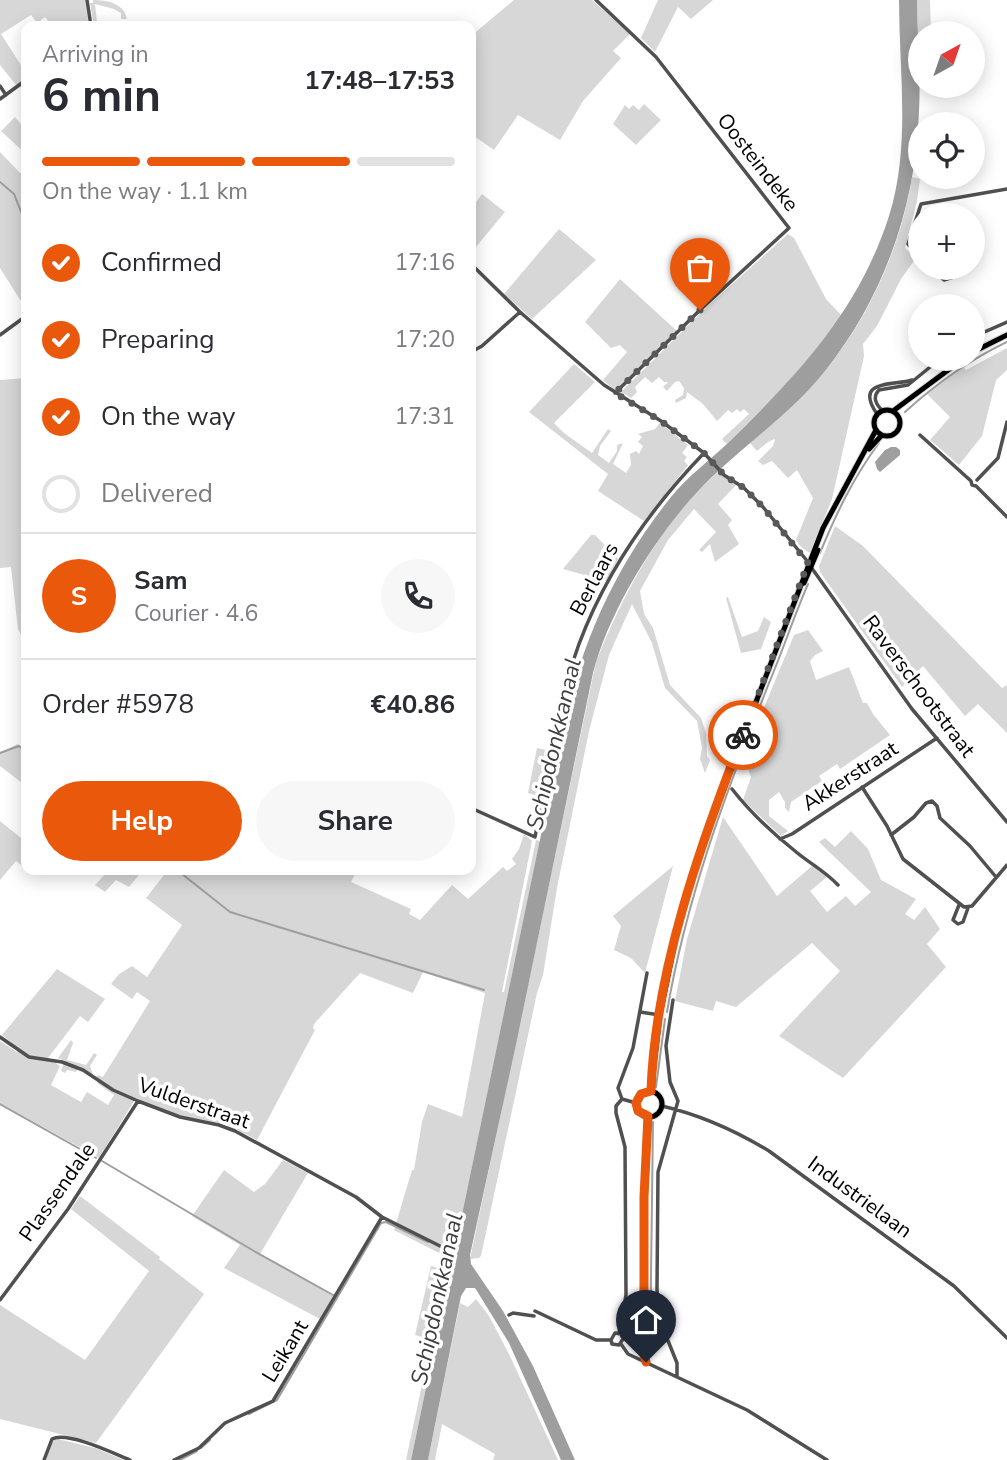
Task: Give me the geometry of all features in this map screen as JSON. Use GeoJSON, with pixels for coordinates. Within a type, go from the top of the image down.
{"type":"FeatureCollection","features":[{"type":"Feature","properties":{"kind":"main road"},"geometry":{"type":"LineString","coordinates":[[985,346],[1007,335]]}},
{"type":"Feature","properties":{"kind":"main road"},"geometry":{"type":"LineString","coordinates":[[893,411],[899,417],[900,426],[897,433],[882,435],[876,430],[874,422],[880,412],[893,411],[947,371]]}},
{"type":"Feature","properties":{"kind":"main road"},"geometry":{"type":"LineString","coordinates":[[899,417],[915,395]]}},
{"type":"Feature","properties":{"kind":"main road"},"geometry":{"type":"LineString","coordinates":[[651,1091],[660,1015],[676,937],[704,837],[827,520],[842,488],[876,430]]}},
{"type":"Feature","properties":{"kind":"main road"},"geometry":{"type":"LineString","coordinates":[[860,459],[882,435]]}},
{"type":"Feature","properties":{"kind":"main road"},"geometry":{"type":"LineString","coordinates":[[796,600],[811,563]]}},
{"type":"Feature","properties":{"kind":"main road"},"geometry":{"type":"LineString","coordinates":[[651,1091],[660,1097],[662,1106],[657,1114],[648,1116],[638,1111],[636,1103],[641,1094],[651,1091]]}},
{"type":"Feature","properties":{"kind":"main road"},"geometry":{"type":"LineString","coordinates":[[646,1362],[644,1197],[648,1116]]}},
{"type":"Feature","properties":{"kind":"street"},"geometry":{"type":"LineString","coordinates":[[87,0],[90,21]]}},
{"type":"Feature","properties":{"kind":"street","name":"Oosteindeke"},"geometry":{"type":"LineString","coordinates":[[596,0],[656,57],[789,229],[615,393]]}},
{"type":"Feature","properties":{"kind":"street"},"geometry":{"type":"LineString","coordinates":[[0,99],[21,84]]}},
{"type":"Feature","properties":{"kind":"street"},"geometry":{"type":"LineString","coordinates":[[0,86],[6,95]]}},
{"type":"Feature","properties":{"kind":"street"},"geometry":{"type":"LineString","coordinates":[[923,203],[1007,189]]}},
{"type":"Feature","properties":{"kind":"street","name":"Raverschootstraat"},"geometry":{"type":"LineString","coordinates":[[476,269],[520,312],[615,393],[661,421],[706,455],[763,507],[811,563],[904,698],[1007,822]]}},
{"type":"Feature","properties":{"kind":"street"},"geometry":{"type":"LineString","coordinates":[[476,349],[520,312]]}},
{"type":"Feature","properties":{"kind":"street"},"geometry":{"type":"LineString","coordinates":[[0,335],[21,320]]}},
{"type":"Feature","properties":{"kind":"street"},"geometry":{"type":"LineString","coordinates":[[985,332],[1007,322]]}},
{"type":"Feature","properties":{"kind":"street"},"geometry":{"type":"LineString","coordinates":[[880,412],[876,402],[877,392],[885,387],[904,386],[924,371]]}},
{"type":"Feature","properties":{"kind":"street"},"geometry":{"type":"LineString","coordinates":[[971,481],[977,480],[994,463],[1007,422]]}},
{"type":"Feature","properties":{"kind":"street"},"geometry":{"type":"LineString","coordinates":[[920,435],[1007,517]]}},
{"type":"Feature","properties":{"kind":"street"},"geometry":{"type":"LineString","coordinates":[[999,454],[1007,456]]}},
{"type":"Feature","properties":{"kind":"street","name":"Berlaars"},"geometry":{"type":"LineString","coordinates":[[476,810],[535,837],[567,684],[596,603],[636,534],[659,503],[706,455]]}},
{"type":"Feature","properties":{"kind":"street"},"geometry":{"type":"LineString","coordinates":[[976,486],[977,480]]}},
{"type":"Feature","properties":{"kind":"street","name":"Akkerstraat"},"geometry":{"type":"LineString","coordinates":[[780,839],[792,834],[936,738]]}},
{"type":"Feature","properties":{"kind":"street"},"geometry":{"type":"LineString","coordinates":[[862,788],[903,859],[964,907],[1007,864]]}},
{"type":"Feature","properties":{"kind":"street"},"geometry":{"type":"LineString","coordinates":[[732,789],[748,809],[780,839],[838,885]]}},
{"type":"Feature","properties":{"kind":"street"},"geometry":{"type":"LineString","coordinates":[[891,835],[914,817],[926,803],[932,802],[937,806],[940,818],[970,846],[996,877]]}},
{"type":"Feature","properties":{"kind":"street"},"geometry":{"type":"LineString","coordinates":[[621,1099],[618,1088],[628,1064],[647,973]]}},
{"type":"Feature","properties":{"kind":"street"},"geometry":{"type":"LineString","coordinates":[[673,1000],[666,1046],[670,1082],[678,1101],[658,1172],[657,1288],[659,1316],[677,1363],[677,1376]]}},
{"type":"Feature","properties":{"kind":"street"},"geometry":{"type":"LineString","coordinates":[[640,1012],[660,1015]]}},
{"type":"Feature","properties":{"kind":"street","name":"Vulderstraat"},"geometry":{"type":"LineString","coordinates":[[0,1037],[29,1057],[62,1062],[83,1070],[113,1090],[138,1101],[180,1117],[235,1131],[356,1197],[382,1217],[448,1250]]}},
{"type":"Feature","properties":{"kind":"street"},"geometry":{"type":"LineString","coordinates":[[621,1099],[636,1103]]}},
{"type":"Feature","properties":{"kind":"street"},"geometry":{"type":"LineString","coordinates":[[621,1099],[616,1106],[625,1147],[626,1295],[619,1333],[623,1339],[621,1344]]}},
{"type":"Feature","properties":{"kind":"street","name":"Plassendale"},"geometry":{"type":"LineString","coordinates":[[0,1300],[68,1209],[138,1101]]}},
{"type":"Feature","properties":{"kind":"street","name":"Industrielaan"},"geometry":{"type":"LineString","coordinates":[[662,1106],[721,1125],[769,1152],[954,1286],[1007,1338]]}},
{"type":"Feature","properties":{"kind":"street","name":"Leikant"},"geometry":{"type":"LineString","coordinates":[[174,1460],[199,1448],[219,1426],[275,1398],[382,1217]]}},
{"type":"Feature","properties":{"kind":"street"},"geometry":{"type":"LineString","coordinates":[[509,1315],[513,1312],[534,1314],[596,1340],[611,1340],[616,1345],[621,1344]]}},
{"type":"Feature","properties":{"kind":"street"},"geometry":{"type":"LineString","coordinates":[[611,1340],[613,1334],[619,1333]]}},
{"type":"Feature","properties":{"kind":"street"},"geometry":{"type":"LineString","coordinates":[[621,1344],[628,1354],[755,1415],[827,1460]]}},
{"type":"Feature","properties":{"kind":"street"},"geometry":{"type":"LineString","coordinates":[[44,1460],[52,1440],[58,1437],[95,1446],[130,1460]]}},
{"type":"Feature","properties":{"kind":"shaded area"},"geometry":{"type":"Polygon","coordinates":[[[0,0],[85,0],[88,21],[48,21],[45,17],[36,21],[31,15],[1,34],[21,65],[21,88],[0,65],[0,0]]]}},
{"type":"Feature","properties":{"kind":"shaded area"},"geometry":{"type":"Polygon","coordinates":[[[93,0],[119,6],[127,19],[121,19],[121,13],[114,9],[95,4],[97,21],[93,21],[90,3],[93,3],[93,0]]]}},
{"type":"Feature","properties":{"kind":"shaded area"},"geometry":{"type":"Polygon","coordinates":[[[514,0],[592,0],[630,34],[613,51],[621,58],[583,101],[560,140],[518,115],[494,150],[476,137],[476,32],[514,0]]]}},
{"type":"Feature","properties":{"kind":"shaded area"},"geometry":{"type":"Polygon","coordinates":[[[658,0],[713,0],[691,19],[678,7],[655,52],[641,38],[658,0]]]}},
{"type":"Feature","properties":{"kind":"shaded area"},"geometry":{"type":"Polygon","coordinates":[[[899,0],[917,0],[918,21],[908,21],[908,98],[919,98],[919,112],[908,112],[909,189],[893,249],[880,281],[846,342],[813,386],[713,476],[676,517],[625,594],[593,673],[470,1255],[471,1264],[503,1311],[533,1366],[575,1460],[561,1460],[509,1343],[475,1288],[466,1288],[461,1296],[428,1460],[411,1460],[564,724],[581,663],[618,576],[652,523],[678,489],[729,442],[802,365],[824,339],[861,282],[889,216],[896,190],[902,109],[899,0]]]}},
{"type":"Feature","properties":{"kind":"shaded area"},"geometry":{"type":"Polygon","coordinates":[[[917,0],[930,0],[931,21],[917,21],[917,0]]]}},
{"type":"Feature","properties":{"kind":"shaded area"},"geometry":{"type":"Polygon","coordinates":[[[644,104],[661,120],[636,145],[613,124],[625,105],[629,109],[633,105],[639,110],[644,104]]]}},
{"type":"Feature","properties":{"kind":"shaded area"},"geometry":{"type":"Polygon","coordinates":[[[15,117],[21,124],[21,149],[1,131],[15,117]]]}},
{"type":"Feature","properties":{"kind":"shaded area"},"geometry":{"type":"Polygon","coordinates":[[[0,152],[21,172],[21,301],[0,268],[0,152]]]}},
{"type":"Feature","properties":{"kind":"shaded area"},"geometry":{"type":"Polygon","coordinates":[[[910,189],[919,189],[916,203],[908,203],[908,236],[905,248],[908,251],[908,269],[877,326],[863,344],[864,356],[832,499],[810,553],[796,540],[813,498],[797,470],[788,478],[772,461],[763,465],[758,461],[773,446],[775,439],[757,451],[750,443],[816,382],[855,329],[881,280],[910,189]]]}},
{"type":"Feature","properties":{"kind":"shaded area"},"geometry":{"type":"Polygon","coordinates":[[[482,194],[505,212],[476,247],[476,202],[482,194]]]}},
{"type":"Feature","properties":{"kind":"shaded area"},"geometry":{"type":"Polygon","coordinates":[[[559,229],[596,260],[532,319],[504,294],[559,229]]]}},
{"type":"Feature","properties":{"kind":"shaded area"},"geometry":{"type":"Polygon","coordinates":[[[788,234],[794,238],[826,299],[842,316],[795,376],[727,444],[722,439],[749,414],[744,409],[740,412],[737,409],[732,413],[728,410],[717,421],[703,404],[687,392],[686,398],[676,403],[675,400],[683,395],[684,388],[679,381],[667,391],[663,387],[668,382],[659,377],[652,383],[645,377],[635,387],[637,392],[631,398],[621,392],[710,304],[788,234]]]}},
{"type":"Feature","properties":{"kind":"shaded area"},"geometry":{"type":"Polygon","coordinates":[[[620,279],[677,331],[615,390],[603,380],[627,352],[620,345],[611,348],[585,322],[620,279]]]}},
{"type":"Feature","properties":{"kind":"shaded area"},"geometry":{"type":"Polygon","coordinates":[[[1007,348],[1007,370],[996,380],[982,436],[959,465],[930,440],[950,417],[927,394],[957,371],[985,371],[985,360],[1007,348]]]}},
{"type":"Feature","properties":{"kind":"shaded area"},"geometry":{"type":"Polygon","coordinates":[[[574,364],[595,382],[554,423],[592,453],[608,429],[611,431],[600,446],[598,455],[609,463],[617,451],[617,445],[623,443],[613,464],[626,473],[631,465],[630,454],[636,451],[639,454],[643,446],[638,442],[642,437],[638,434],[655,429],[660,423],[688,445],[682,453],[687,457],[684,461],[688,465],[644,521],[598,491],[608,474],[529,412],[574,364]]]}},
{"type":"Feature","properties":{"kind":"shaded area"},"geometry":{"type":"Polygon","coordinates":[[[21,378],[21,635],[11,567],[0,568],[0,380],[21,378]]]}},
{"type":"Feature","properties":{"kind":"shaded area"},"geometry":{"type":"Polygon","coordinates":[[[891,447],[900,450],[900,455],[880,472],[875,462],[891,447]]]}},
{"type":"Feature","properties":{"kind":"shaded area"},"geometry":{"type":"Polygon","coordinates":[[[718,472],[736,485],[718,504],[732,520],[728,525],[739,544],[715,562],[710,544],[702,552],[699,550],[716,532],[694,509],[668,540],[640,591],[644,614],[653,628],[670,685],[701,718],[710,760],[705,773],[700,759],[702,748],[697,721],[665,688],[652,643],[632,604],[609,655],[589,731],[557,888],[543,975],[481,1256],[470,1259],[596,662],[619,610],[646,560],[679,513],[718,472]]]}},
{"type":"Feature","properties":{"kind":"shaded area"},"geometry":{"type":"Polygon","coordinates":[[[835,526],[863,546],[1002,688],[1007,685],[1007,733],[978,704],[965,716],[923,666],[902,687],[820,572],[819,566],[835,526]]]}},
{"type":"Feature","properties":{"kind":"shaded area"},"geometry":{"type":"Polygon","coordinates":[[[591,535],[595,535],[618,559],[606,581],[563,569],[591,535]]]}},
{"type":"Feature","properties":{"kind":"shaded area"},"geometry":{"type":"Polygon","coordinates":[[[728,597],[742,637],[758,631],[764,617],[771,622],[761,649],[741,653],[726,598],[728,597]]]}},
{"type":"Feature","properties":{"kind":"shaded area"},"geometry":{"type":"Polygon","coordinates":[[[808,630],[823,651],[810,661],[816,680],[849,667],[863,703],[867,703],[890,735],[840,769],[837,764],[819,776],[822,781],[791,802],[789,812],[779,792],[769,800],[769,816],[788,831],[781,836],[743,800],[751,777],[748,764],[756,727],[794,635],[808,630]]]}},
{"type":"Feature","properties":{"kind":"shaded area"},"geometry":{"type":"Polygon","coordinates":[[[18,744],[21,746],[21,782],[0,766],[0,752],[18,744]]]}},
{"type":"Feature","properties":{"kind":"shaded area"},"geometry":{"type":"Polygon","coordinates":[[[537,748],[550,751],[542,795],[537,796],[528,793],[537,748]]]}},
{"type":"Feature","properties":{"kind":"shaded area"},"geometry":{"type":"Polygon","coordinates":[[[723,817],[777,896],[812,866],[827,877],[810,891],[827,912],[846,896],[855,906],[871,892],[819,842],[825,838],[835,847],[851,831],[868,849],[881,880],[916,899],[905,914],[914,920],[925,907],[940,929],[927,944],[946,967],[843,1078],[779,1036],[840,971],[812,943],[736,1007],[716,1001],[713,1011],[675,1001],[687,939],[723,817]]]}},
{"type":"Feature","properties":{"kind":"shaded area"},"geometry":{"type":"Polygon","coordinates":[[[0,821],[21,838],[21,865],[16,861],[0,880],[0,821]]]}},
{"type":"Feature","properties":{"kind":"shaded area"},"geometry":{"type":"Polygon","coordinates":[[[524,834],[532,841],[502,992],[536,840],[540,841],[411,1460],[406,1460],[433,1333],[428,1332],[426,1338],[415,1335],[431,1266],[446,1270],[449,1258],[394,1230],[414,1170],[422,1122],[428,1104],[462,1117],[485,993],[423,972],[413,993],[360,973],[314,1024],[315,1030],[257,1140],[226,1124],[181,1116],[136,1098],[99,1158],[0,1103],[0,1041],[17,1052],[19,1049],[2,1035],[57,969],[105,999],[88,1022],[80,1016],[48,1058],[60,1066],[51,1085],[81,1102],[87,1092],[108,1105],[114,1095],[97,1083],[99,1080],[96,1077],[103,1077],[150,1001],[137,992],[132,999],[111,984],[119,974],[132,966],[147,977],[182,925],[146,898],[164,875],[354,875],[351,882],[411,909],[409,914],[420,920],[452,885],[468,899],[503,867],[507,871],[516,864],[512,859],[524,834]]]}},
{"type":"Feature","properties":{"kind":"shaded area"},"geometry":{"type":"Polygon","coordinates":[[[673,866],[645,973],[631,958],[614,950],[621,926],[613,916],[673,866]]]}},
{"type":"Feature","properties":{"kind":"shaded area"},"geometry":{"type":"Polygon","coordinates":[[[104,875],[139,875],[129,887],[116,880],[105,892],[95,885],[104,875]]]}},
{"type":"Feature","properties":{"kind":"shaded area"},"geometry":{"type":"Polygon","coordinates":[[[71,1040],[73,1043],[67,1060],[86,1065],[94,1053],[97,1055],[90,1066],[93,1075],[79,1066],[76,1072],[61,1071],[65,1061],[58,1058],[71,1040]]]}},
{"type":"Feature","properties":{"kind":"shaded area"},"geometry":{"type":"Polygon","coordinates":[[[283,1160],[308,1173],[260,1254],[333,1296],[320,1319],[224,1268],[240,1245],[192,1216],[224,1170],[254,1192],[265,1184],[283,1160]]]}},
{"type":"Feature","properties":{"kind":"shaded area"},"geometry":{"type":"Polygon","coordinates":[[[80,1196],[204,1294],[96,1443],[0,1419],[0,1305],[85,1360],[149,1271],[71,1209],[80,1196]]]}},
{"type":"Feature","properties":{"kind":"shaded area"},"geometry":{"type":"Polygon","coordinates":[[[476,1299],[489,1316],[510,1356],[558,1460],[493,1460],[495,1454],[442,1424],[435,1460],[428,1460],[460,1303],[468,1307],[476,1299]]]}},
{"type":"Feature","properties":{"kind":"shaded area"},"geometry":{"type":"Polygon","coordinates":[[[58,1439],[95,1448],[124,1460],[46,1460],[52,1441],[58,1439]]]}},
{"type":"Feature","properties":{"kind":"waterway"},"geometry":{"type":"LineString","coordinates":[[0,182],[14,194],[21,212]]}},
{"type":"Feature","properties":{"kind":"waterway"},"geometry":{"type":"LineString","coordinates":[[905,412],[953,373],[1007,342]]}},
{"type":"Feature","properties":{"kind":"waterway"},"geometry":{"type":"LineString","coordinates":[[820,553],[846,496],[879,443]]}},
{"type":"Feature","properties":{"kind":"waterway"},"geometry":{"type":"LineString","coordinates":[[667,1012],[685,928],[709,845],[808,584]]}},
{"type":"Feature","properties":{"kind":"waterway"},"geometry":{"type":"LineString","coordinates":[[0,753],[19,746],[21,748]]}},
{"type":"Feature","properties":{"kind":"waterway"},"geometry":{"type":"LineString","coordinates":[[183,875],[230,912],[484,990]]}},
{"type":"Feature","properties":{"kind":"waterway"},"geometry":{"type":"LineString","coordinates":[[656,1087],[665,1019]]}},
{"type":"Feature","properties":{"kind":"waterway"},"geometry":{"type":"LineString","coordinates":[[0,1104],[96,1158]]}},
{"type":"Feature","properties":{"kind":"waterway"},"geometry":{"type":"LineString","coordinates":[[650,1352],[653,1122]]}},
{"type":"Feature","properties":{"kind":"waterway"},"geometry":{"type":"LineString","coordinates":[[102,1161],[333,1295]]}},
{"type":"Feature","properties":{"kind":"waterway","name":"Schipdonkkanaal"},"geometry":{"type":"LineString","coordinates":[[249,1414],[277,1400],[381,1223],[386,1222],[428,1242]]}},
{"type":"Feature","properties":{"kind":"waterway"},"geometry":{"type":"LineString","coordinates":[[201,1448],[210,1440]]}},
{"type":"Feature","properties":{"kind":"waterway"},"geometry":{"type":"LineString","coordinates":[[180,1460],[197,1451]]}},
{"type":"Feature","properties":{"kind":"way so far"},"geometry":{"type":"LineString","coordinates":[[700,310],[615,393],[661,421],[704,453],[724,475],[744,488],[763,507],[808,563],[743,735]]}},
{"type":"Feature","properties":{"kind":"route"},"geometry":{"type":"LineString","coordinates":[[646,1362],[644,1197],[648,1116],[638,1111],[636,1103],[641,1094],[651,1091],[660,1015],[676,937],[704,837],[743,735]]}}]}
